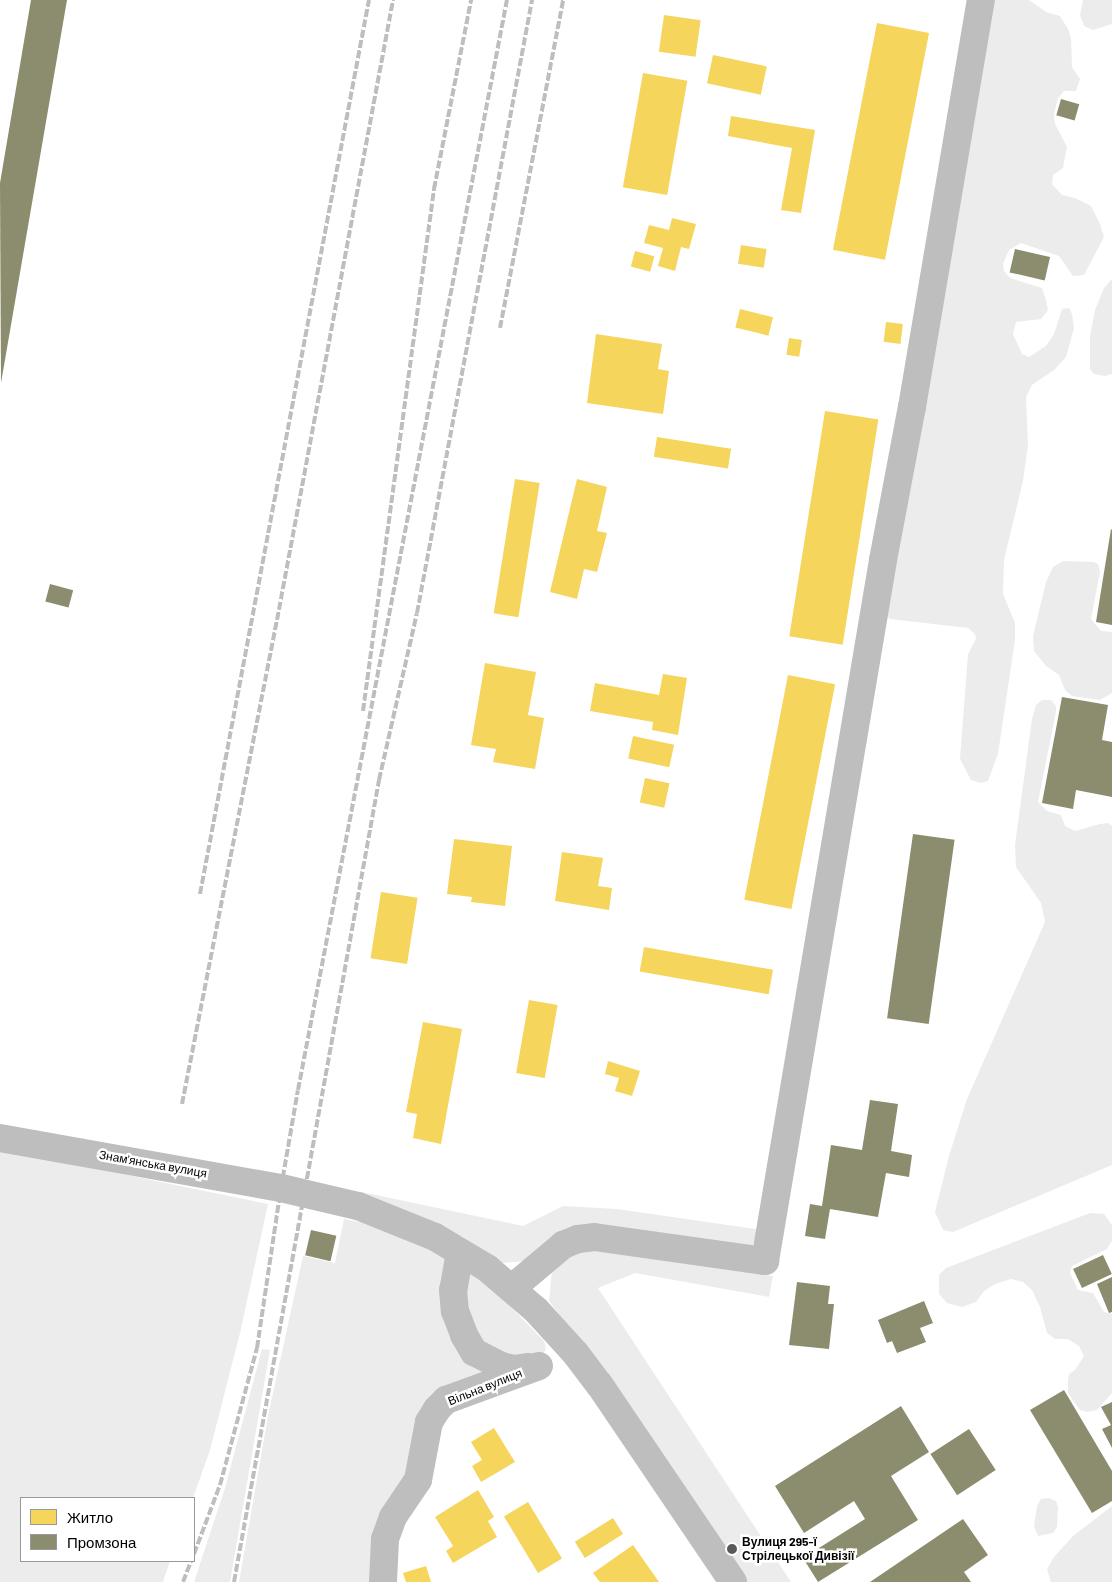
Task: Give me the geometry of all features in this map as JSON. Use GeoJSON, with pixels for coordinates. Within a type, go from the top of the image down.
{"type":"FeatureCollection","features":[{"type":"Feature","properties":{"kind":"street"},"geometry":{"type":"LineString","coordinates":[[512,1288],[563,1245],[578,1239],[594,1237],[765,1261],[875,607],[916,387],[981,0]]}},
{"type":"Feature","properties":{"kind":"street","name":"Знам'янська вулиця"},"geometry":{"type":"LineString","coordinates":[[0,1138],[306,1194],[358,1206],[397,1220],[487,1268],[512,1288],[576,1354],[599,1384],[733,1582]]}},
{"type":"Feature","properties":{"kind":"street","name":"Вільна вулиця"},"geometry":{"type":"LineString","coordinates":[[460,1252],[454,1290],[455,1311],[464,1334],[474,1352],[501,1366],[514,1369],[539,1366]]}},
{"type":"Feature","properties":{"kind":"street","name":"Вільна вулиця"},"geometry":{"type":"LineString","coordinates":[[383,1582],[385,1540],[393,1517],[418,1480],[430,1422],[437,1410],[446,1400],[576,1354]]}},
{"type":"Feature","properties":{"kind":"shaded area"},"geometry":{"type":"Polygon","coordinates":[[[971,0],[1029,0],[1046,12],[1060,16],[1068,29],[1071,38],[1072,67],[1080,79],[1076,91],[1064,91],[1058,98],[1054,114],[1055,124],[1067,147],[1063,168],[1053,175],[1052,184],[1062,195],[1075,198],[1091,206],[1104,237],[1084,275],[1073,276],[1059,256],[1021,243],[1009,250],[1003,264],[1004,271],[1010,278],[1042,288],[1046,300],[1048,310],[1041,319],[1016,322],[1013,334],[1022,354],[1029,357],[1046,346],[1054,334],[1062,309],[1069,308],[1074,328],[1066,357],[1054,370],[1032,385],[1026,397],[1028,445],[1023,481],[1004,560],[1003,594],[1015,623],[1015,640],[998,754],[988,781],[981,783],[971,780],[960,759],[968,654],[976,639],[975,634],[968,628],[890,619],[883,611],[971,0]]]}},
{"type":"Feature","properties":{"kind":"shaded area"},"geometry":{"type":"Polygon","coordinates":[[[1083,0],[1112,0],[1112,24],[1093,30],[1084,26],[1080,15],[1083,0]]]}},
{"type":"Feature","properties":{"kind":"shaded area"},"geometry":{"type":"Polygon","coordinates":[[[1112,279],[1112,374],[1105,376],[1094,374],[1090,369],[1090,336],[1095,310],[1104,288],[1112,279]]]}},
{"type":"Feature","properties":{"kind":"shaded area"},"geometry":{"type":"Polygon","coordinates":[[[1063,561],[1094,562],[1098,564],[1100,572],[1091,619],[1101,631],[1112,632],[1112,693],[1100,700],[1072,696],[1065,690],[1059,675],[1046,666],[1034,651],[1033,636],[1046,582],[1053,567],[1063,561]]]}},
{"type":"Feature","properties":{"kind":"shaded area"},"geometry":{"type":"Polygon","coordinates":[[[1042,700],[1051,700],[1056,706],[1056,712],[1038,802],[1047,811],[1061,815],[1065,826],[1075,831],[1100,824],[1108,823],[1112,826],[1112,1165],[953,1232],[943,1230],[935,1212],[949,1156],[967,1099],[1045,922],[1041,903],[1016,867],[1015,845],[1032,719],[1036,705],[1042,700]]]}},
{"type":"Feature","properties":{"kind":"shaded area"},"geometry":{"type":"Polygon","coordinates":[[[0,1149],[268,1204],[240,1333],[210,1450],[193,1497],[20,1497],[20,1562],[170,1562],[163,1582],[0,1582],[0,1149]]]}},
{"type":"Feature","properties":{"kind":"shaded area"},"geometry":{"type":"Polygon","coordinates":[[[319,1183],[523,1226],[563,1206],[617,1209],[762,1230],[757,1241],[751,1246],[595,1230],[526,1261],[501,1263],[465,1238],[366,1197],[319,1183]]]}},
{"type":"Feature","properties":{"kind":"shaded area"},"geometry":{"type":"Polygon","coordinates":[[[1090,1213],[1104,1214],[1112,1225],[1112,1241],[1107,1249],[1072,1266],[1070,1273],[1078,1290],[1093,1293],[1104,1312],[1112,1314],[1112,1393],[1097,1410],[1087,1412],[1080,1410],[1068,1393],[1069,1374],[1075,1370],[1084,1356],[1079,1346],[1068,1339],[1055,1339],[1047,1333],[1040,1307],[1032,1290],[1023,1282],[1011,1279],[995,1284],[984,1291],[976,1302],[962,1307],[947,1303],[939,1294],[939,1275],[946,1268],[1090,1213]]]}},
{"type":"Feature","properties":{"kind":"shaded area"},"geometry":{"type":"Polygon","coordinates":[[[344,1219],[360,1222],[429,1248],[479,1279],[507,1303],[544,1341],[546,1348],[543,1355],[441,1395],[378,1582],[239,1582],[268,1416],[303,1256],[335,1263],[344,1219]]]}},
{"type":"Feature","properties":{"kind":"shaded area"},"geometry":{"type":"Polygon","coordinates":[[[592,1248],[773,1276],[769,1297],[635,1273],[598,1288],[791,1582],[745,1582],[607,1379],[549,1301],[552,1269],[565,1256],[592,1248]]]}},
{"type":"Feature","properties":{"kind":"shaded area"},"geometry":{"type":"Polygon","coordinates":[[[262,1349],[270,1350],[230,1582],[194,1582],[225,1488],[262,1349]]]}},
{"type":"Feature","properties":{"kind":"shaded area"},"geometry":{"type":"Polygon","coordinates":[[[1049,1498],[1056,1501],[1058,1507],[1057,1527],[1053,1533],[1038,1536],[1034,1526],[1037,1506],[1041,1499],[1049,1498]]]}},
{"type":"Feature","properties":{"kind":"shaded area"},"geometry":{"type":"Polygon","coordinates":[[[1112,1506],[1112,1582],[1051,1582],[1047,1569],[1054,1557],[1073,1536],[1112,1506]]]}},
{"type":"Feature","properties":{"kind":"building: Житло"},"geometry":{"type":"Polygon","coordinates":[[[664,15],[701,20],[695,57],[659,52],[664,15]]]}},
{"type":"Feature","properties":{"kind":"building: Житло"},"geometry":{"type":"Polygon","coordinates":[[[877,23],[929,33],[885,260],[833,250],[877,23]]]}},
{"type":"Feature","properties":{"kind":"building: Житло"},"geometry":{"type":"Polygon","coordinates":[[[713,55],[767,66],[761,95],[707,83],[713,55]]]}},
{"type":"Feature","properties":{"kind":"building: Житло"},"geometry":{"type":"Polygon","coordinates":[[[643,73],[687,81],[667,195],[623,187],[643,73]]]}},
{"type":"Feature","properties":{"kind":"building: Житло"},"geometry":{"type":"Polygon","coordinates":[[[731,116],[815,130],[801,213],[781,210],[792,148],[728,136],[731,116]]]}},
{"type":"Feature","properties":{"kind":"building: Житло"},"geometry":{"type":"Polygon","coordinates":[[[672,218],[696,224],[689,249],[681,247],[675,271],[658,266],[663,248],[644,243],[649,225],[669,230],[672,218]]]}},
{"type":"Feature","properties":{"kind":"building: Житло"},"geometry":{"type":"Polygon","coordinates":[[[741,245],[767,249],[764,268],[738,264],[741,245]]]}},
{"type":"Feature","properties":{"kind":"building: Житло"},"geometry":{"type":"Polygon","coordinates":[[[635,251],[654,256],[650,272],[631,266],[635,251]]]}},
{"type":"Feature","properties":{"kind":"building: Житло"},"geometry":{"type":"Polygon","coordinates":[[[740,309],[773,317],[768,336],[735,327],[740,309]]]}},
{"type":"Feature","properties":{"kind":"building: Житло"},"geometry":{"type":"Polygon","coordinates":[[[886,322],[903,324],[900,344],[884,342],[886,322]]]}},
{"type":"Feature","properties":{"kind":"building: Житло"},"geometry":{"type":"Polygon","coordinates":[[[596,334],[662,344],[658,369],[669,371],[663,414],[587,403],[596,334]]]}},
{"type":"Feature","properties":{"kind":"building: Житло"},"geometry":{"type":"Polygon","coordinates":[[[789,338],[802,340],[799,357],[786,355],[789,338]]]}},
{"type":"Feature","properties":{"kind":"building: Житло"},"geometry":{"type":"Polygon","coordinates":[[[825,411],[878,419],[843,645],[789,636],[825,411]]]}},
{"type":"Feature","properties":{"kind":"building: Житло"},"geometry":{"type":"Polygon","coordinates":[[[657,437],[731,449],[728,468],[654,457],[657,437]]]}},
{"type":"Feature","properties":{"kind":"building: Житло"},"geometry":{"type":"Polygon","coordinates":[[[515,479],[540,483],[518,617],[494,613],[515,479]]]}},
{"type":"Feature","properties":{"kind":"building: Житло"},"geometry":{"type":"Polygon","coordinates":[[[577,479],[607,487],[597,531],[607,533],[597,572],[584,569],[577,599],[550,592],[577,479]]]}},
{"type":"Feature","properties":{"kind":"building: Житло"},"geometry":{"type":"Polygon","coordinates":[[[485,663],[536,672],[528,715],[544,718],[535,769],[493,762],[496,749],[471,745],[485,663]]]}},
{"type":"Feature","properties":{"kind":"building: Житло"},"geometry":{"type":"Polygon","coordinates":[[[663,674],[687,678],[678,735],[652,730],[653,722],[590,711],[595,683],[659,695],[663,674]]]}},
{"type":"Feature","properties":{"kind":"building: Житло"},"geometry":{"type":"Polygon","coordinates":[[[788,675],[835,684],[791,909],[744,900],[788,675]]]}},
{"type":"Feature","properties":{"kind":"building: Житло"},"geometry":{"type":"Polygon","coordinates":[[[633,736],[674,745],[669,767],[628,758],[633,736]]]}},
{"type":"Feature","properties":{"kind":"building: Житло"},"geometry":{"type":"Polygon","coordinates":[[[645,778],[669,783],[664,808],[640,802],[645,778]]]}},
{"type":"Feature","properties":{"kind":"building: Житло"},"geometry":{"type":"Polygon","coordinates":[[[454,839],[512,846],[505,906],[471,902],[472,897],[447,894],[454,839]]]}},
{"type":"Feature","properties":{"kind":"building: Житло"},"geometry":{"type":"Polygon","coordinates":[[[562,852],[603,858],[598,886],[612,888],[609,910],[555,901],[562,852]]]}},
{"type":"Feature","properties":{"kind":"building: Житло"},"geometry":{"type":"Polygon","coordinates":[[[381,892],[418,898],[407,964],[371,958],[381,892]]]}},
{"type":"Feature","properties":{"kind":"building: Житло"},"geometry":{"type":"Polygon","coordinates":[[[644,947],[773,970],[769,994],[640,972],[644,947]]]}},
{"type":"Feature","properties":{"kind":"building: Житло"},"geometry":{"type":"Polygon","coordinates":[[[529,1000],[558,1005],[545,1078],[516,1073],[529,1000]]]}},
{"type":"Feature","properties":{"kind":"building: Житло"},"geometry":{"type":"Polygon","coordinates":[[[423,1022],[462,1029],[441,1144],[413,1138],[417,1114],[406,1112],[423,1022]]]}},
{"type":"Feature","properties":{"kind":"building: Житло"},"geometry":{"type":"Polygon","coordinates":[[[608,1061],[640,1071],[632,1096],[615,1091],[619,1078],[605,1074],[608,1061]]]}},
{"type":"Feature","properties":{"kind":"building: Житло"},"geometry":{"type":"Polygon","coordinates":[[[494,1428],[515,1462],[481,1482],[472,1466],[482,1460],[471,1442],[494,1428]]]}},
{"type":"Feature","properties":{"kind":"building: Житло"},"geometry":{"type":"Polygon","coordinates":[[[478,1490],[494,1517],[488,1521],[497,1537],[453,1563],[446,1551],[453,1546],[435,1517],[478,1490]]]}},
{"type":"Feature","properties":{"kind":"building: Житло"},"geometry":{"type":"Polygon","coordinates":[[[528,1502],[562,1559],[538,1573],[504,1516],[528,1502]]]}},
{"type":"Feature","properties":{"kind":"building: Житло"},"geometry":{"type":"Polygon","coordinates":[[[613,1518],[623,1534],[585,1558],[575,1542],[613,1518]]]}},
{"type":"Feature","properties":{"kind":"building: Житло"},"geometry":{"type":"Polygon","coordinates":[[[633,1545],[659,1582],[600,1582],[593,1573],[633,1545]]]}},
{"type":"Feature","properties":{"kind":"building: Житло"},"geometry":{"type":"Polygon","coordinates":[[[426,1566],[431,1582],[406,1582],[403,1573],[426,1566]]]}},
{"type":"Feature","properties":{"kind":"building: Промзона"},"geometry":{"type":"Polygon","coordinates":[[[31,0],[67,0],[1,383],[0,183],[31,0]]]}},
{"type":"Feature","properties":{"kind":"building: Промзона"},"geometry":{"type":"Polygon","coordinates":[[[1061,99],[1079,104],[1075,121],[1056,115],[1061,99]]]}},
{"type":"Feature","properties":{"kind":"building: Промзона"},"geometry":{"type":"Polygon","coordinates":[[[1015,249],[1050,257],[1045,280],[1010,272],[1015,249]]]}},
{"type":"Feature","properties":{"kind":"building: Промзона"},"geometry":{"type":"Polygon","coordinates":[[[1112,530],[1112,625],[1096,622],[1112,530]]]}},
{"type":"Feature","properties":{"kind":"building: Промзона"},"geometry":{"type":"Polygon","coordinates":[[[50,584],[73,590],[69,608],[45,601],[50,584]]]}},
{"type":"Feature","properties":{"kind":"building: Промзона"},"geometry":{"type":"Polygon","coordinates":[[[1062,697],[1108,705],[1102,740],[1112,742],[1112,797],[1076,790],[1073,809],[1042,803],[1062,697]]]}},
{"type":"Feature","properties":{"kind":"building: Промзона"},"geometry":{"type":"Polygon","coordinates":[[[913,834],[955,840],[929,1024],[887,1018],[913,834]]]}},
{"type":"Feature","properties":{"kind":"building: Промзона"},"geometry":{"type":"Polygon","coordinates":[[[870,1100],[898,1104],[891,1151],[912,1155],[909,1177],[886,1173],[878,1217],[830,1209],[825,1239],[805,1236],[810,1204],[822,1206],[831,1145],[862,1150],[870,1100]]]}},
{"type":"Feature","properties":{"kind":"building: Промзона"},"geometry":{"type":"Polygon","coordinates":[[[311,1230],[336,1236],[330,1261],[305,1255],[311,1230]]]}},
{"type":"Feature","properties":{"kind":"building: Промзона"},"geometry":{"type":"Polygon","coordinates":[[[1103,1255],[1112,1274],[1082,1288],[1073,1269],[1103,1255]]]}},
{"type":"Feature","properties":{"kind":"building: Промзона"},"geometry":{"type":"Polygon","coordinates":[[[1112,1277],[1112,1312],[1109,1313],[1097,1284],[1112,1277]]]}},
{"type":"Feature","properties":{"kind":"building: Промзона"},"geometry":{"type":"Polygon","coordinates":[[[797,1282],[830,1286],[828,1304],[834,1304],[829,1349],[789,1345],[797,1282]]]}},
{"type":"Feature","properties":{"kind":"building: Промзона"},"geometry":{"type":"Polygon","coordinates":[[[924,1301],[933,1323],[920,1328],[926,1342],[897,1353],[892,1341],[887,1343],[878,1320],[924,1301]]]}},
{"type":"Feature","properties":{"kind":"building: Промзона"},"geometry":{"type":"Polygon","coordinates":[[[1064,1390],[1112,1471],[1112,1501],[1092,1513],[1030,1410],[1064,1390]]]}},
{"type":"Feature","properties":{"kind":"building: Промзона"},"geometry":{"type":"Polygon","coordinates":[[[1112,1402],[1112,1448],[1102,1429],[1111,1425],[1101,1407],[1112,1402]]]}},
{"type":"Feature","properties":{"kind":"building: Промзона"},"geometry":{"type":"Polygon","coordinates":[[[901,1406],[929,1452],[891,1476],[918,1520],[818,1582],[803,1558],[865,1519],[854,1501],[804,1533],[775,1486],[901,1406]]]}},
{"type":"Feature","properties":{"kind":"building: Промзона"},"geometry":{"type":"Polygon","coordinates":[[[969,1429],[996,1470],[957,1495],[930,1454],[969,1429]]]}},
{"type":"Feature","properties":{"kind":"building: Промзона"},"geometry":{"type":"Polygon","coordinates":[[[963,1519],[988,1555],[964,1572],[971,1582],[870,1582],[963,1519]]]}},
{"type":"Feature","properties":{"kind":"railway"},"geometry":{"type":"LineString","coordinates":[[200,894],[369,0]]}},
{"type":"Feature","properties":{"kind":"railway"},"geometry":{"type":"LineString","coordinates":[[182,1104],[277,620],[393,0]]}},
{"type":"Feature","properties":{"kind":"railway"},"geometry":{"type":"LineString","coordinates":[[363,711],[434,189],[471,0]]}},
{"type":"Feature","properties":{"kind":"railway"},"geometry":{"type":"LineString","coordinates":[[195,1551],[220,1485],[257,1348],[298,1090],[507,0]]}},
{"type":"Feature","properties":{"kind":"railway"},"geometry":{"type":"LineString","coordinates":[[234,1582],[379,780],[417,613],[532,0]]}},
{"type":"Feature","properties":{"kind":"railway"},"geometry":{"type":"LineString","coordinates":[[500,328],[563,0]]}},
{"type":"Feature","properties":{"kind":"railway"},"geometry":{"type":"LineString","coordinates":[[183,1582],[191,1562]]}},
{"type":"Feature","properties":{"kind":"place","name":"Вулиця 295-ї Стрілецької Дивізії"},"geometry":{"type":"Point","coordinates":[732,1549]}}]}
